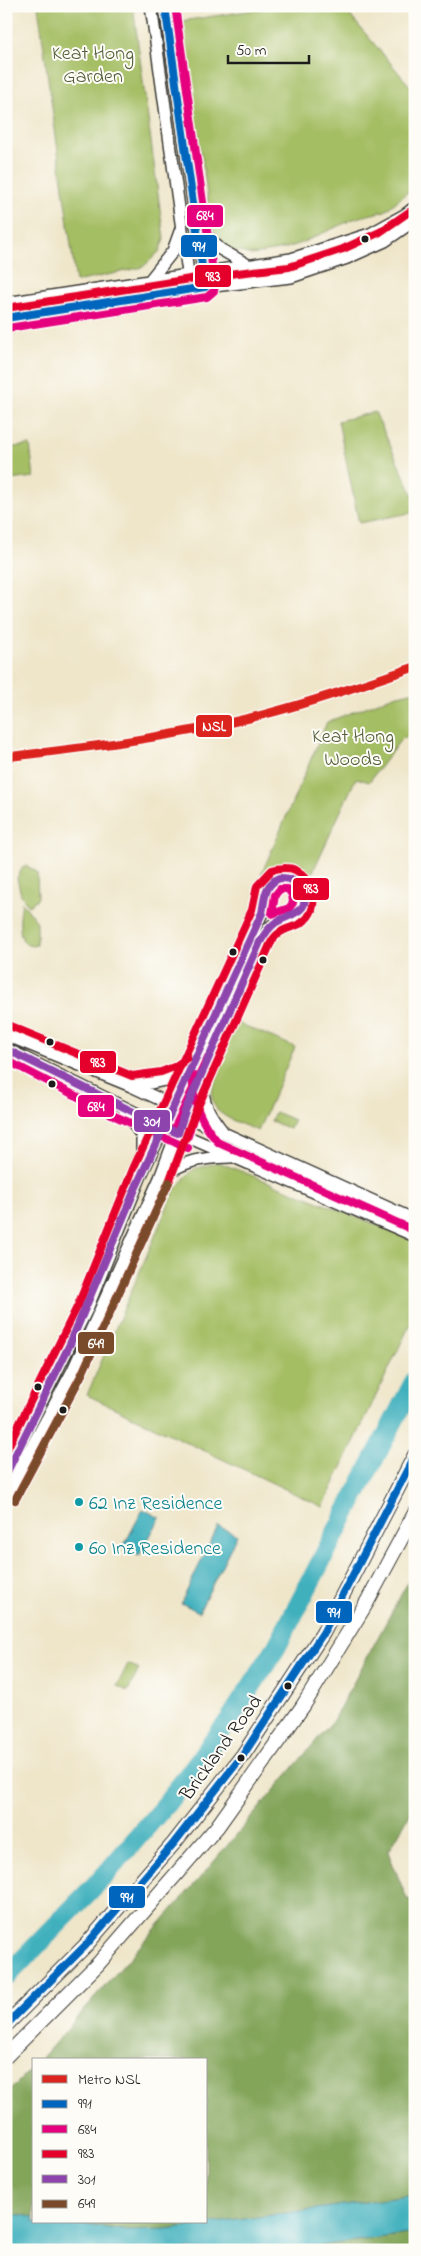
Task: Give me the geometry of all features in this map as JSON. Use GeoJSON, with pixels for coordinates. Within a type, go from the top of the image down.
{"type":"FeatureCollection","features":[{"type":"Feature","properties":{"kind":"main road","name":"Brickland Road"},"geometry":{"type":"LineString","coordinates":[[6,2025],[86,1945],[174,1843],[243,1755],[323,1633],[415,1456]]}},
{"type":"Feature","properties":{"kind":"main road"},"geometry":{"type":"LineString","coordinates":[[6,2056],[98,1964],[217,1826],[303,1706],[367,1602],[415,1513]]}},
{"type":"Feature","properties":{"kind":"street"},"geometry":{"type":"LineString","coordinates":[[151,6],[190,290]]}},
{"type":"Feature","properties":{"kind":"street"},"geometry":{"type":"LineString","coordinates":[[165,6],[205,287]]}},
{"type":"Feature","properties":{"kind":"street"},"geometry":{"type":"LineString","coordinates":[[6,302],[291,259],[370,234],[415,207]]}},
{"type":"Feature","properties":{"kind":"street"},"geometry":{"type":"LineString","coordinates":[[6,318],[205,287],[290,277],[347,258],[377,244],[415,220]]}},
{"type":"Feature","properties":{"kind":"street"},"geometry":{"type":"LineString","coordinates":[[196,226],[220,249],[248,265]]}},
{"type":"Feature","properties":{"kind":"street"},"geometry":{"type":"LineString","coordinates":[[141,297],[145,281],[173,251],[182,227]]}},
{"type":"Feature","properties":{"kind":"street"},"geometry":{"type":"LineString","coordinates":[[6,1495],[10,1474],[90,1302],[142,1173],[194,1066],[262,913],[266,890],[276,879],[291,879],[300,887],[303,894],[303,904],[295,915],[274,923],[267,930],[244,976],[185,1111],[160,1178],[73,1370],[10,1474]]}},
{"type":"Feature","properties":{"kind":"street"},"geometry":{"type":"LineString","coordinates":[[6,1035],[131,1086],[185,1111],[197,1121],[225,1135],[415,1220]]}},
{"type":"Feature","properties":{"kind":"street"},"geometry":{"type":"LineString","coordinates":[[6,1049],[122,1108],[415,1236]]}},
{"type":"Feature","properties":{"kind":"street"},"geometry":{"type":"LineString","coordinates":[[131,1086],[162,1082],[179,1076],[194,1066]]}},
{"type":"Feature","properties":{"kind":"street"},"geometry":{"type":"LineString","coordinates":[[202,1075],[202,1096],[204,1102],[213,1119],[225,1135]]}},
{"type":"Feature","properties":{"kind":"street"},"geometry":{"type":"LineString","coordinates":[[122,1108],[133,1120],[142,1136],[142,1173]]}},
{"type":"Feature","properties":{"kind":"street"},"geometry":{"type":"LineString","coordinates":[[160,1178],[177,1166],[198,1158],[234,1157]]}},
{"type":"Feature","properties":{"kind":"green space","name":"Keat Hong Garden"},"geometry":{"type":"Polygon","coordinates":[[[38,6],[133,6],[164,239],[159,252],[143,267],[76,282],[38,6]]]}},
{"type":"Feature","properties":{"kind":"green space"},"geometry":{"type":"Polygon","coordinates":[[[281,6],[342,6],[415,92],[415,186],[385,211],[356,218],[299,244],[252,255],[224,246],[213,230],[202,158],[190,108],[181,21],[281,6]]]}},
{"type":"Feature","properties":{"kind":"green space"},"geometry":{"type":"Polygon","coordinates":[[[375,412],[415,500],[415,512],[359,523],[338,421],[375,412]]]}},
{"type":"Feature","properties":{"kind":"green space"},"geometry":{"type":"Polygon","coordinates":[[[30,445],[34,477],[10,480],[6,448],[30,445]]]}},
{"type":"Feature","properties":{"kind":"green space","name":"Keat Hong Woods"},"geometry":{"type":"Polygon","coordinates":[[[415,691],[415,737],[402,738],[369,782],[356,778],[309,880],[298,871],[286,867],[267,871],[261,875],[327,722],[394,696],[415,691]]]}},
{"type":"Feature","properties":{"kind":"green space"},"geometry":{"type":"Polygon","coordinates":[[[27,866],[37,872],[38,898],[29,906],[21,895],[17,878],[23,867],[27,866]]]}},
{"type":"Feature","properties":{"kind":"green space"},"geometry":{"type":"Polygon","coordinates":[[[22,902],[37,922],[37,945],[30,946],[25,943],[22,937],[20,914],[22,902]]]}},
{"type":"Feature","properties":{"kind":"green space"},"geometry":{"type":"Polygon","coordinates":[[[236,1022],[295,1047],[258,1131],[225,1116],[217,1109],[212,1099],[214,1084],[236,1022]]]}},
{"type":"Feature","properties":{"kind":"green space"},"geometry":{"type":"Polygon","coordinates":[[[275,1112],[294,1120],[290,1129],[271,1121],[275,1112]]]}},
{"type":"Feature","properties":{"kind":"green space"},"geometry":{"type":"Polygon","coordinates":[[[218,1162],[415,1240],[415,1314],[323,1507],[87,1395],[175,1189],[194,1169],[218,1162]]]}},
{"type":"Feature","properties":{"kind":"green space"},"geometry":{"type":"Polygon","coordinates":[[[415,1569],[415,1806],[388,1852],[407,1899],[415,1900],[415,2195],[166,2230],[129,2231],[82,2224],[208,2224],[208,2058],[42,2058],[205,1872],[332,1722],[415,1569]]]}},
{"type":"Feature","properties":{"kind":"green space"},"geometry":{"type":"Polygon","coordinates":[[[128,1664],[139,1669],[128,1691],[117,1686],[128,1664]]]}},
{"type":"Feature","properties":{"kind":"green space"},"geometry":{"type":"Polygon","coordinates":[[[32,2068],[32,2217],[6,2213],[6,2094],[32,2068]]]}},
{"type":"Feature","properties":{"kind":"green space"},"geometry":{"type":"Polygon","coordinates":[[[415,2233],[415,2250],[288,2250],[415,2233]]]}},
{"type":"Feature","properties":{"kind":"water"},"geometry":{"type":"Polygon","coordinates":[[[143,1509],[160,1518],[139,1556],[123,1547],[143,1509]]]}},
{"type":"Feature","properties":{"kind":"water"},"geometry":{"type":"Polygon","coordinates":[[[218,1526],[237,1535],[199,1612],[181,1603],[218,1526]]]}},
{"type":"Feature","properties":{"kind":"water"},"geometry":{"type":"Polygon","coordinates":[[[415,2195],[415,2233],[288,2250],[6,2250],[6,2213],[32,2217],[32,2224],[81,2224],[129,2231],[166,2230],[415,2195]]]}},
{"type":"Feature","properties":{"kind":"waterway"},"geometry":{"type":"LineString","coordinates":[[6,1977],[105,1875],[167,1803],[230,1719],[276,1648],[415,1380]]}},
{"type":"Feature","properties":{"kind":"metro line","name":"NSL"},"geometry":{"type":"LineString","coordinates":[[6,757],[135,740],[199,729],[301,704],[415,667]]}},
{"type":"Feature","properties":{"kind":"transit line","name":"991"},"geometry":{"type":"LineString","coordinates":[[6,318],[205,287],[165,6]]}},
{"type":"Feature","properties":{"kind":"transit line","name":"684"},"geometry":{"type":"LineString","coordinates":[[8,328],[207,297],[214,291],[215,286],[175,6]]}},
{"type":"Feature","properties":{"kind":"transit line","name":"983"},"geometry":{"type":"LineString","coordinates":[[6,308],[203,277],[289,267],[343,249],[380,232],[409,212]]}},
{"type":"Feature","properties":{"kind":"transit line","name":"983"},"geometry":{"type":"LineString","coordinates":[[6,1451],[78,1305],[133,1169],[252,910],[257,886],[272,870],[290,868],[301,873],[306,878],[312,891],[313,905],[311,911],[305,921],[282,931],[271,943],[194,1115],[169,1182],[82,1374],[15,1500]]}},
{"type":"Feature","properties":{"kind":"transit line","name":"301"},"geometry":{"type":"LineString","coordinates":[[280,878],[287,878],[299,885],[304,896],[302,907],[268,929],[260,942],[185,1111],[178,1133],[164,1127],[262,913],[268,888],[280,878]]}},
{"type":"Feature","properties":{"kind":"transit line","name":"684"},"geometry":{"type":"LineString","coordinates":[[280,889],[288,889],[292,895],[293,903],[289,908],[272,914],[275,895],[280,889]]}},
{"type":"Feature","properties":{"kind":"transit line","name":"983"},"geometry":{"type":"LineString","coordinates":[[10,1026],[132,1076],[161,1072],[174,1067],[187,1058]]}},
{"type":"Feature","properties":{"kind":"transit line","name":"301"},"geometry":{"type":"LineString","coordinates":[[6,1049],[164,1127]]}},
{"type":"Feature","properties":{"kind":"transit line","name":"684"},"geometry":{"type":"LineString","coordinates":[[173,1131],[208,1057]]}},
{"type":"Feature","properties":{"kind":"transit line","name":"684"},"geometry":{"type":"LineString","coordinates":[[6,1060],[117,1117],[188,1148]]}},
{"type":"Feature","properties":{"kind":"transit line","name":"684"},"geometry":{"type":"LineString","coordinates":[[188,1136],[194,1115],[213,1072]]}},
{"type":"Feature","properties":{"kind":"transit line","name":"684"},"geometry":{"type":"LineString","coordinates":[[193,1076],[194,1094],[199,1112],[207,1128],[219,1143],[411,1229]]}},
{"type":"Feature","properties":{"kind":"transit line","name":"301"},"geometry":{"type":"LineString","coordinates":[[6,1474],[70,1344],[136,1187],[164,1127]]}},
{"type":"Feature","properties":{"kind":"transit line","name":"649"},"geometry":{"type":"LineString","coordinates":[[15,1500],[82,1374],[169,1182]]}},
{"type":"Feature","properties":{"kind":"transit line","name":"991"},"geometry":{"type":"LineString","coordinates":[[6,2025],[86,1945],[174,1843],[243,1755],[323,1633],[415,1455]]}},
{"type":"Feature","properties":{"kind":"place","name":"62 Inz Residence"},"geometry":{"type":"Point","coordinates":[79,1502]}},
{"type":"Feature","properties":{"kind":"place","name":"60 Inz Residence"},"geometry":{"type":"Point","coordinates":[79,1547]}}]}
